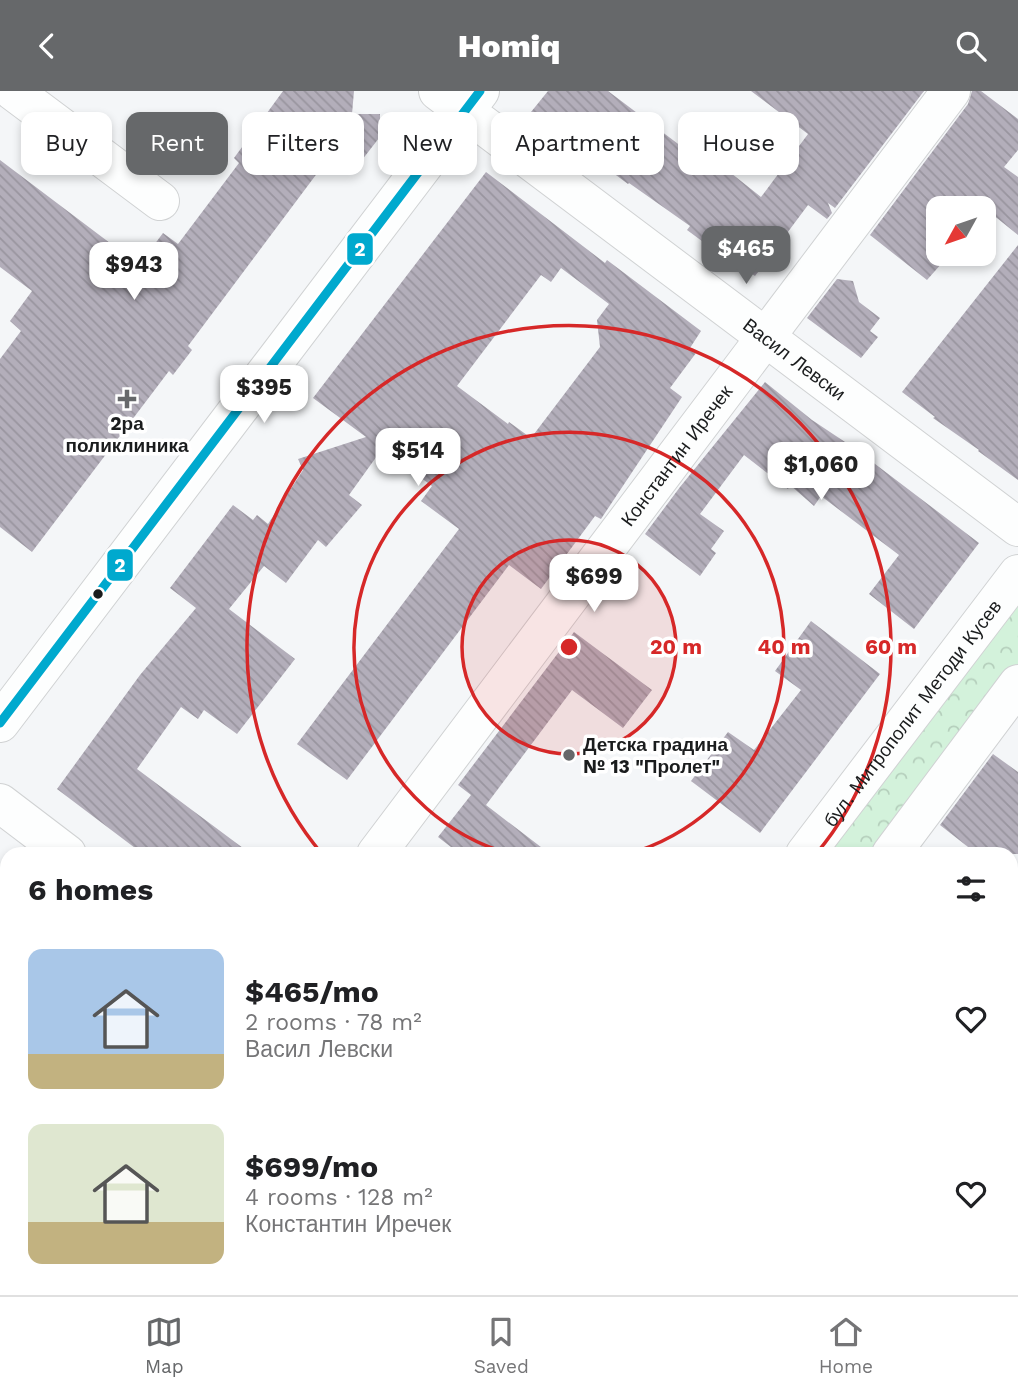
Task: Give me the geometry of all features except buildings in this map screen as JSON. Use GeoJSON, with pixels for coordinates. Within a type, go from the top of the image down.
{"type":"FeatureCollection","features":[{"type":"Feature","properties":{"kind":"street"},"geometry":{"type":"LineString","coordinates":[[0,98],[5,91]]}},
{"type":"Feature","properties":{"kind":"street"},"geometry":{"type":"LineString","coordinates":[[13,91],[160,201]]}},
{"type":"Feature","properties":{"kind":"street","name":"Константин Иречек"},"geometry":{"type":"LineString","coordinates":[[381,847],[951,91]]}},
{"type":"Feature","properties":{"kind":"street"},"geometry":{"type":"LineString","coordinates":[[0,723],[461,98]]}},
{"type":"Feature","properties":{"kind":"street","name":"Васил Левски"},"geometry":{"type":"LineString","coordinates":[[461,98],[765,337],[1018,527]]}},
{"type":"Feature","properties":{"kind":"street","name":"бул. Митрополит Методи Кусев"},"geometry":{"type":"LineString","coordinates":[[811,847],[1018,573]]}},
{"type":"Feature","properties":{"kind":"street"},"geometry":{"type":"LineString","coordinates":[[896,847],[1018,684]]}},
{"type":"Feature","properties":{"kind":"street"},"geometry":{"type":"LineString","coordinates":[[0,803],[58,847]]}},
{"type":"Feature","properties":{"kind":"green space"},"geometry":{"type":"Polygon","coordinates":[[[1018,574],[1018,684],[896,847],[811,847],[1018,574]]]}},
{"type":"Feature","properties":{"kind":"transit line","name":"2"},"geometry":{"type":"LineString","coordinates":[[0,723],[480,91]]}},
{"type":"Feature","properties":{"kind":"place","name":"2ра поликлиника"},"geometry":{"type":"Point","coordinates":[127,399]}},
{"type":"Feature","properties":{"kind":"place","name":"Детска градина № 13 \"Пролет\""},"geometry":{"type":"Point","coordinates":[569,755]}}]}
